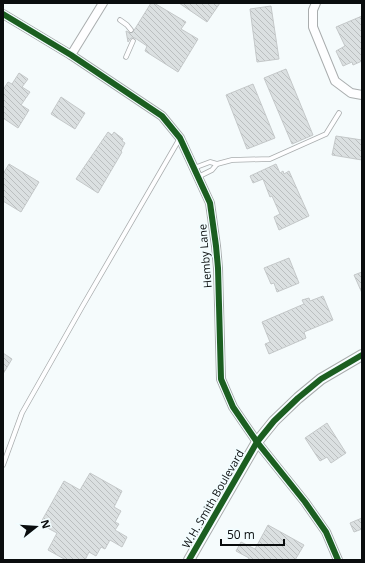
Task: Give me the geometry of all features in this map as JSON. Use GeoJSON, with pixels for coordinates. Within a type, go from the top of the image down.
{"type":"FeatureCollection","features":[{"type":"Feature","properties":{"kind":"street"},"geometry":{"type":"LineString","coordinates":[[71,56],[103,3]]}},
{"type":"Feature","properties":{"kind":"street"},"geometry":{"type":"LineString","coordinates":[[316,3],[313,10],[313,27],[335,81],[351,93],[362,95]]}},
{"type":"Feature","properties":{"kind":"street","name":"Hemby Lane"},"geometry":{"type":"LineString","coordinates":[[3,14],[71,56],[162,116],[180,138],[210,203],[216,246],[221,379],[233,407],[257,442],[305,502],[326,532],[338,560]]}},
{"type":"Feature","properties":{"kind":"street","name":"W.H. Smith Boulevard"},"geometry":{"type":"LineString","coordinates":[[190,560],[257,442],[274,421],[321,379],[362,355]]}},
{"type":"Feature","properties":{"kind":"lane"},"geometry":{"type":"LineString","coordinates":[[120,20],[127,25],[130,30]]}},
{"type":"Feature","properties":{"kind":"lane"},"geometry":{"type":"LineString","coordinates":[[126,57],[133,41]]}},
{"type":"Feature","properties":{"kind":"lane"},"geometry":{"type":"LineString","coordinates":[[194,168],[210,162],[217,164],[232,160],[270,159],[326,134],[339,113]]}},
{"type":"Feature","properties":{"kind":"lane"},"geometry":{"type":"LineString","coordinates":[[3,465],[22,413],[180,138]]}},
{"type":"Feature","properties":{"kind":"lane"},"geometry":{"type":"LineString","coordinates":[[198,177],[212,170],[217,164]]}},
{"type":"Feature","properties":{"kind":"building"},"geometry":{"type":"Polygon","coordinates":[[[151,3],[154,3],[186,22],[181,29],[198,39],[178,72],[145,51],[147,46],[135,38],[131,38],[128,42],[126,31],[130,33],[133,32],[151,3]]]}},
{"type":"Feature","properties":{"kind":"building"},"geometry":{"type":"Polygon","coordinates":[[[179,3],[220,3],[207,22],[179,3]]]}},
{"type":"Feature","properties":{"kind":"building"},"geometry":{"type":"Polygon","coordinates":[[[271,6],[279,59],[257,62],[250,9],[271,6]]]}},
{"type":"Feature","properties":{"kind":"building"},"geometry":{"type":"Polygon","coordinates":[[[362,16],[362,61],[353,65],[352,62],[343,66],[336,51],[345,46],[336,27],[362,16]]]}},
{"type":"Feature","properties":{"kind":"building"},"geometry":{"type":"Polygon","coordinates":[[[286,69],[313,135],[292,144],[264,78],[286,69]]]}},
{"type":"Feature","properties":{"kind":"building"},"geometry":{"type":"Polygon","coordinates":[[[19,73],[28,79],[22,87],[30,92],[21,105],[29,110],[18,128],[3,118],[3,90],[8,82],[12,84],[19,73]]]}},
{"type":"Feature","properties":{"kind":"building"},"geometry":{"type":"Polygon","coordinates":[[[253,84],[275,138],[247,149],[226,95],[253,84]]]}},
{"type":"Feature","properties":{"kind":"building"},"geometry":{"type":"Polygon","coordinates":[[[61,97],[85,113],[75,129],[51,114],[61,97]]]}},
{"type":"Feature","properties":{"kind":"building"},"geometry":{"type":"Polygon","coordinates":[[[108,132],[112,135],[114,132],[123,139],[122,141],[125,143],[121,151],[122,152],[98,193],[76,179],[108,132]]]}},
{"type":"Feature","properties":{"kind":"building"},"geometry":{"type":"Polygon","coordinates":[[[336,136],[362,140],[362,160],[332,155],[336,136]]]}},
{"type":"Feature","properties":{"kind":"building"},"geometry":{"type":"Polygon","coordinates":[[[9,164],[39,182],[21,212],[3,201],[3,174],[9,164]]]}},
{"type":"Feature","properties":{"kind":"building"},"geometry":{"type":"Polygon","coordinates":[[[276,164],[280,173],[283,171],[284,174],[289,171],[309,216],[279,230],[274,217],[280,214],[272,196],[270,197],[263,179],[253,183],[250,176],[276,164]]]}},
{"type":"Feature","properties":{"kind":"building"},"geometry":{"type":"Polygon","coordinates":[[[289,258],[299,283],[277,292],[274,283],[271,284],[264,268],[289,258]]]}},
{"type":"Feature","properties":{"kind":"building"},"geometry":{"type":"Polygon","coordinates":[[[362,272],[362,293],[354,275],[362,272]]]}},
{"type":"Feature","properties":{"kind":"building"},"geometry":{"type":"Polygon","coordinates":[[[323,296],[333,320],[304,332],[306,338],[269,354],[265,344],[270,342],[262,322],[304,304],[302,300],[309,298],[310,301],[323,296]]]}},
{"type":"Feature","properties":{"kind":"building"},"geometry":{"type":"Polygon","coordinates":[[[3,353],[12,359],[3,374],[3,353]]]}},
{"type":"Feature","properties":{"kind":"building"},"geometry":{"type":"Polygon","coordinates":[[[327,423],[346,453],[331,463],[327,457],[320,461],[305,438],[327,423]]]}},
{"type":"Feature","properties":{"kind":"building"},"geometry":{"type":"Polygon","coordinates":[[[90,473],[122,491],[114,507],[121,511],[115,522],[119,524],[115,530],[127,537],[122,547],[110,540],[105,549],[101,547],[96,556],[89,552],[85,560],[66,560],[48,550],[57,533],[40,524],[64,481],[80,490],[90,473]]]}},
{"type":"Feature","properties":{"kind":"building"},"geometry":{"type":"Polygon","coordinates":[[[362,518],[362,529],[354,532],[350,523],[362,518]]]}},
{"type":"Feature","properties":{"kind":"building"},"geometry":{"type":"Polygon","coordinates":[[[268,525],[304,545],[295,560],[248,560],[249,558],[236,551],[241,542],[255,549],[268,525]]]}},
{"type":"Feature","properties":{"kind":"cycle path"},"geometry":{"type":"LineString","coordinates":[[3,14],[71,55],[162,116],[180,138],[210,203],[218,268],[221,379],[233,407],[257,442],[305,502],[326,532],[338,560]]}},
{"type":"Feature","properties":{"kind":"cycle path"},"geometry":{"type":"LineString","coordinates":[[189,560],[257,442],[274,421],[321,379],[362,355]]}}]}
